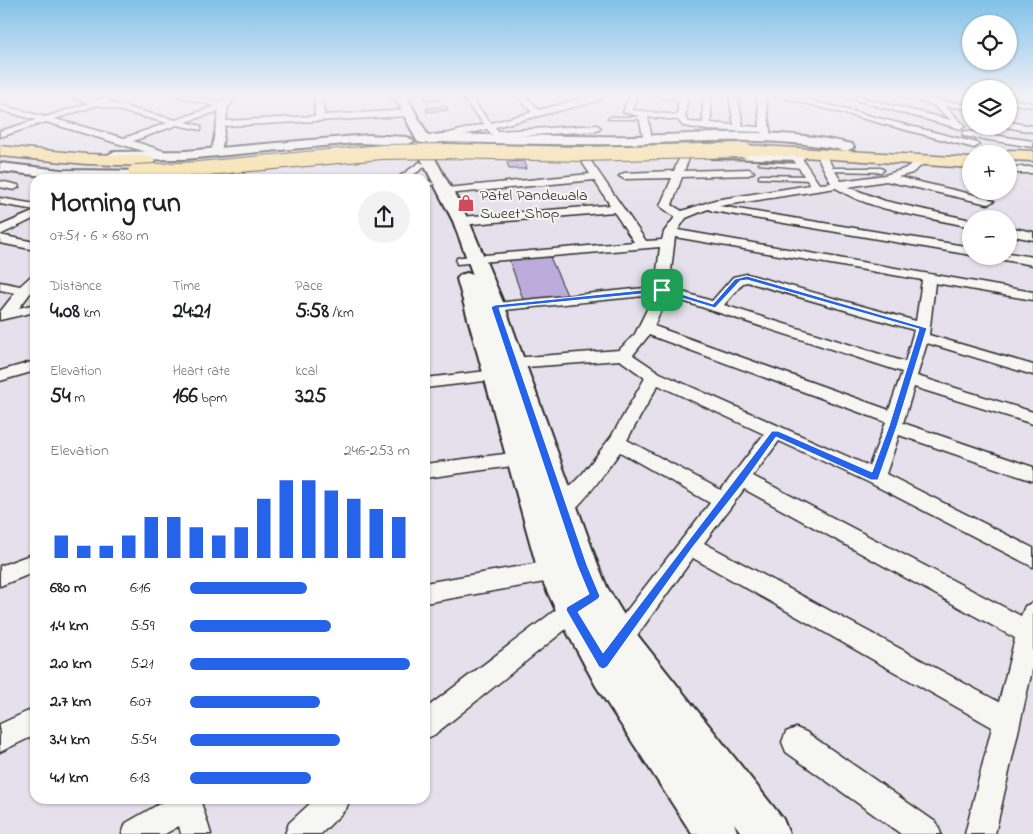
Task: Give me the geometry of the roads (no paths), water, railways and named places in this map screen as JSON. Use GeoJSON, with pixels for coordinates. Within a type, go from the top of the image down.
{"type":"FeatureCollection","features":[{"type":"Feature","properties":{"kind":"highway"},"geometry":{"type":"LineString","coordinates":[[1,155],[67,169],[140,172],[382,152],[434,151],[582,154],[743,140],[921,160],[962,158]]}},
{"type":"Feature","properties":{"kind":"highway"},"geometry":{"type":"LineString","coordinates":[[852,151],[962,158]]}},
{"type":"Feature","properties":{"kind":"highway"},"geometry":{"type":"LineString","coordinates":[[1017,155],[1033,156]]}},
{"type":"Feature","properties":{"kind":"highway"},"geometry":{"type":"LineString","coordinates":[[1017,164],[1033,164]]}},
{"type":"Feature","properties":{"kind":"main road"},"geometry":{"type":"LineString","coordinates":[[412,134],[429,174]]}},
{"type":"Feature","properties":{"kind":"main road"},"geometry":{"type":"LineString","coordinates":[[127,174],[140,172],[238,174],[422,158],[564,136],[647,139],[765,134],[826,142],[852,151],[844,158],[799,161],[685,156],[584,159],[422,158]]}},
{"type":"Feature","properties":{"kind":"main road"},"geometry":{"type":"LineString","coordinates":[[1,155],[30,149],[110,156],[170,156],[340,141],[390,139],[422,158],[461,221],[469,260],[505,369],[562,508],[582,565],[583,603],[603,663],[717,834]]}},
{"type":"Feature","properties":{"kind":"main road"},"geometry":{"type":"LineString","coordinates":[[0,167],[67,174]]}},
{"type":"Feature","properties":{"kind":"main road"},"geometry":{"type":"LineString","coordinates":[[430,175],[469,260],[495,307],[520,458],[554,571],[619,639],[768,834]]}},
{"type":"Feature","properties":{"kind":"street"},"geometry":{"type":"LineString","coordinates":[[98,134],[170,156]]}},
{"type":"Feature","properties":{"kind":"street"},"geometry":{"type":"LineString","coordinates":[[124,141],[144,134]]}},
{"type":"Feature","properties":{"kind":"street"},"geometry":{"type":"LineString","coordinates":[[216,153],[220,134]]}},
{"type":"Feature","properties":{"kind":"street"},"geometry":{"type":"LineString","coordinates":[[422,158],[472,134]]}},
{"type":"Feature","properties":{"kind":"street"},"geometry":{"type":"LineString","coordinates":[[499,134],[564,136],[572,134]]}},
{"type":"Feature","properties":{"kind":"street"},"geometry":{"type":"LineString","coordinates":[[646,134],[647,139]]}},
{"type":"Feature","properties":{"kind":"street"},"geometry":{"type":"LineString","coordinates":[[727,134],[743,140],[765,134]]}},
{"type":"Feature","properties":{"kind":"street"},"geometry":{"type":"LineString","coordinates":[[742,134],[743,140]]}},
{"type":"Feature","properties":{"kind":"street"},"geometry":{"type":"LineString","coordinates":[[909,134],[962,155]]}},
{"type":"Feature","properties":{"kind":"street"},"geometry":{"type":"LineString","coordinates":[[973,135],[1033,144]]}},
{"type":"Feature","properties":{"kind":"street"},"geometry":{"type":"LineString","coordinates":[[682,216],[666,206],[685,156]]}},
{"type":"Feature","properties":{"kind":"street"},"geometry":{"type":"LineString","coordinates":[[422,158],[595,177]]}},
{"type":"Feature","properties":{"kind":"street"},"geometry":{"type":"LineString","coordinates":[[823,158],[838,185],[874,200],[962,221]]}},
{"type":"Feature","properties":{"kind":"street"},"geometry":{"type":"LineString","coordinates":[[584,159],[642,245]]}},
{"type":"Feature","properties":{"kind":"street"},"geometry":{"type":"LineString","coordinates":[[430,382],[505,369],[623,355],[635,346],[662,290],[669,238],[682,216],[705,207],[813,183],[838,185],[884,174],[908,171],[921,160]]}},
{"type":"Feature","properties":{"kind":"street"},"geometry":{"type":"LineString","coordinates":[[799,161],[813,183]]}},
{"type":"Feature","properties":{"kind":"street"},"geometry":{"type":"LineString","coordinates":[[1017,170],[1033,170]]}},
{"type":"Feature","properties":{"kind":"street"},"geometry":{"type":"LineString","coordinates":[[624,176],[749,172]]}},
{"type":"Feature","properties":{"kind":"street"},"geometry":{"type":"LineString","coordinates":[[884,174],[988,201]]}},
{"type":"Feature","properties":{"kind":"street"},"geometry":{"type":"LineString","coordinates":[[0,184],[14,186]]}},
{"type":"Feature","properties":{"kind":"street"},"geometry":{"type":"LineString","coordinates":[[0,201],[30,206]]}},
{"type":"Feature","properties":{"kind":"street"},"geometry":{"type":"LineString","coordinates":[[705,207],[962,250]]}},
{"type":"Feature","properties":{"kind":"street"},"geometry":{"type":"LineString","coordinates":[[461,221],[616,208]]}},
{"type":"Feature","properties":{"kind":"street"},"geometry":{"type":"LineString","coordinates":[[0,231],[30,216]]}},
{"type":"Feature","properties":{"kind":"street"},"geometry":{"type":"LineString","coordinates":[[1017,233],[1033,236]]}},
{"type":"Feature","properties":{"kind":"street"},"geometry":{"type":"LineString","coordinates":[[469,260],[642,245],[669,238],[1033,296]]}},
{"type":"Feature","properties":{"kind":"street"},"geometry":{"type":"LineString","coordinates":[[0,239],[30,245]]}},
{"type":"Feature","properties":{"kind":"street"},"geometry":{"type":"LineString","coordinates":[[1017,258],[1033,261]]}},
{"type":"Feature","properties":{"kind":"street"},"geometry":{"type":"LineString","coordinates":[[715,306],[738,280],[747,278],[922,332],[1033,370]]}},
{"type":"Feature","properties":{"kind":"street"},"geometry":{"type":"LineString","coordinates":[[874,477],[894,422],[922,332],[929,279]]}},
{"type":"Feature","properties":{"kind":"street"},"geometry":{"type":"LineString","coordinates":[[4,316],[30,285]]}},
{"type":"Feature","properties":{"kind":"street"},"geometry":{"type":"LineString","coordinates":[[0,286],[23,291]]}},
{"type":"Feature","properties":{"kind":"street"},"geometry":{"type":"LineString","coordinates":[[495,307],[662,290],[715,306],[1033,418]]}},
{"type":"Feature","properties":{"kind":"street"},"geometry":{"type":"LineString","coordinates":[[4,316],[30,309]]}},
{"type":"Feature","properties":{"kind":"street"},"geometry":{"type":"LineString","coordinates":[[645,328],[1033,474]]}},
{"type":"Feature","properties":{"kind":"street"},"geometry":{"type":"LineString","coordinates":[[623,355],[654,377],[874,477],[1033,558]]}},
{"type":"Feature","properties":{"kind":"street"},"geometry":{"type":"LineString","coordinates":[[0,376],[30,367]]}},
{"type":"Feature","properties":{"kind":"street"},"geometry":{"type":"LineString","coordinates":[[562,508],[590,478],[618,442],[654,377]]}},
{"type":"Feature","properties":{"kind":"street"},"geometry":{"type":"LineString","coordinates":[[603,663],[689,545],[741,480],[775,433]]}},
{"type":"Feature","properties":{"kind":"street"},"geometry":{"type":"LineString","coordinates":[[618,442],[723,501]]}},
{"type":"Feature","properties":{"kind":"street"},"geometry":{"type":"LineString","coordinates":[[430,470],[520,458]]}},
{"type":"Feature","properties":{"kind":"street"},"geometry":{"type":"LineString","coordinates":[[741,480],[1031,623],[980,834]]}},
{"type":"Feature","properties":{"kind":"street"},"geometry":{"type":"LineString","coordinates":[[689,545],[1007,721]]}},
{"type":"Feature","properties":{"kind":"street"},"geometry":{"type":"LineString","coordinates":[[0,576],[30,564]]}},
{"type":"Feature","properties":{"kind":"street"},"geometry":{"type":"LineString","coordinates":[[430,592],[582,565]]}},
{"type":"Feature","properties":{"kind":"street"},"geometry":{"type":"LineString","coordinates":[[430,722],[583,603]]}},
{"type":"Feature","properties":{"kind":"street"},"geometry":{"type":"LineString","coordinates":[[0,738],[30,723]]}},
{"type":"Feature","properties":{"kind":"street"},"geometry":{"type":"LineString","coordinates":[[796,742],[926,834]]}},
{"type":"Feature","properties":{"kind":"street"},"geometry":{"type":"LineString","coordinates":[[137,834],[183,804]]}},
{"type":"Feature","properties":{"kind":"street"},"geometry":{"type":"LineString","coordinates":[[187,804],[196,834]]}},
{"type":"Feature","properties":{"kind":"street"},"geometry":{"type":"LineString","coordinates":[[300,834],[331,804]]}},
{"type":"Feature","properties":{"kind":"lane"},"geometry":{"type":"LineString","coordinates":[[761,163],[799,161]]}},
{"type":"Feature","properties":{"kind":"lane"},"geometry":{"type":"LineString","coordinates":[[830,170],[884,174]]}},
{"type":"Feature","properties":{"kind":"lane"},"geometry":{"type":"LineString","coordinates":[[761,177],[813,183]]}},
{"type":"Feature","properties":{"kind":"place","name":"Patel Pandewala Sweet Shop"},"geometry":{"type":"Point","coordinates":[466,203]}}]}
